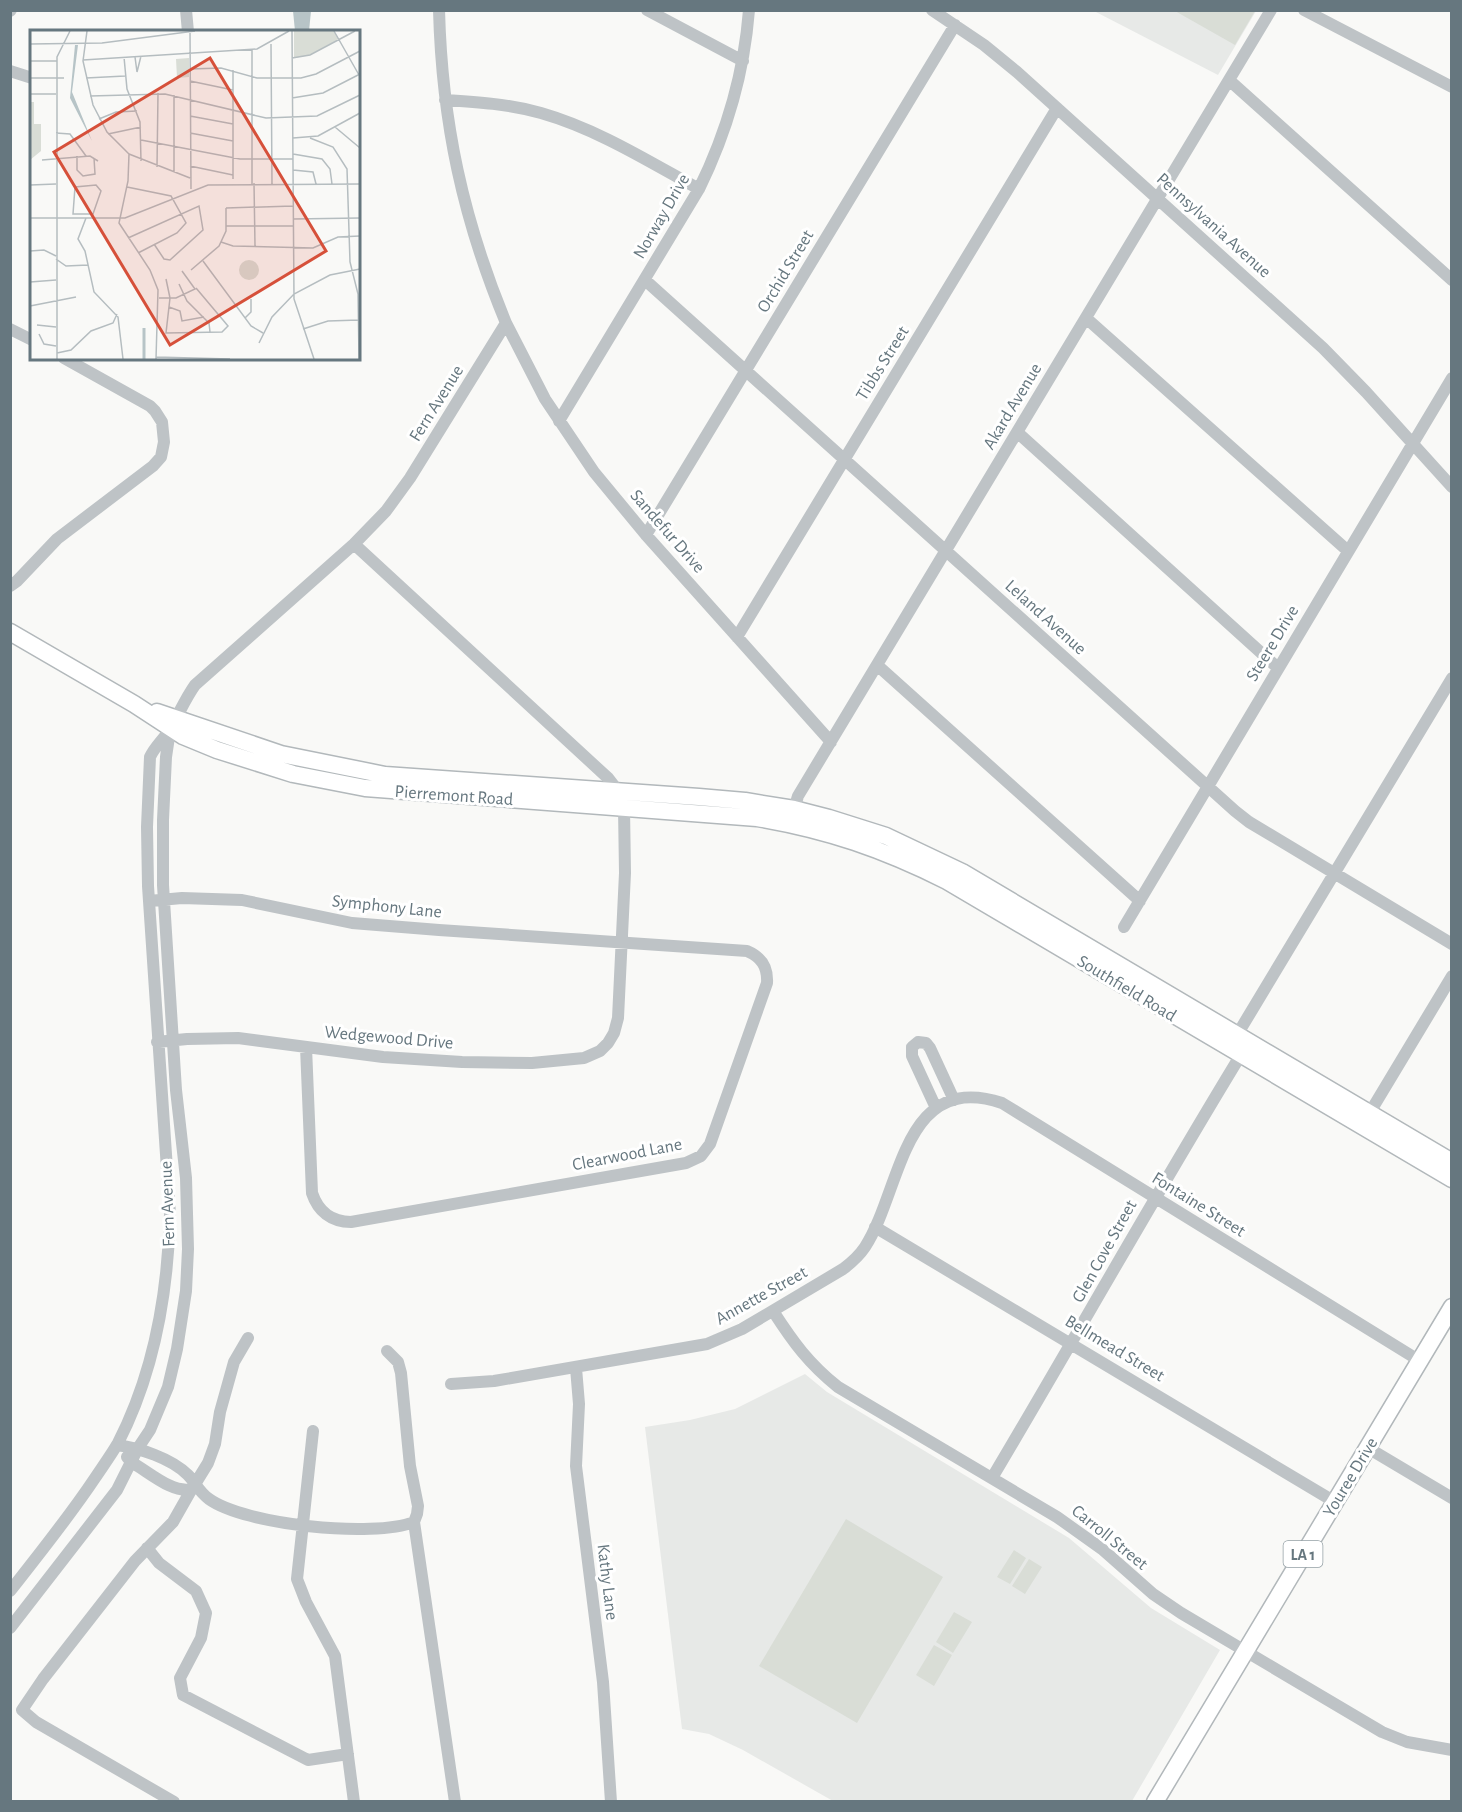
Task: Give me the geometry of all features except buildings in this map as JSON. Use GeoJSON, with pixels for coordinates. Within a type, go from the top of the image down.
{"type":"FeatureCollection","features":[{"type":"Feature","properties":{"kind":"main road","name":"Pierremont Road"},"geometry":{"type":"LineString","coordinates":[[10,632],[173,724],[183,736],[217,750],[293,774],[365,788],[397,783],[571,796],[624,808],[749,817],[792,816]]}},
{"type":"Feature","properties":{"kind":"main road","name":"Pierremont Road"},"geometry":{"type":"LineString","coordinates":[[571,796],[618,791],[745,801],[792,816]]}},
{"type":"Feature","properties":{"kind":"main road","name":"Southfield Road"},"geometry":{"type":"LineString","coordinates":[[792,816],[857,826],[901,851],[947,864],[1013,911],[1366,1120],[1452,1179]]}},
{"type":"Feature","properties":{"kind":"main road","name":"Southfield Road"},"geometry":{"type":"LineString","coordinates":[[1366,1120],[1452,1162]]}},
{"type":"Feature","properties":{"kind":"main road","name":"Youree Drive"},"geometry":{"type":"LineString","coordinates":[[1155,1802],[1452,1307]]}},
{"type":"Feature","properties":{"kind":"street"},"geometry":{"type":"LineString","coordinates":[[186,10],[188,30]]}},
{"type":"Feature","properties":{"kind":"street"},"geometry":{"type":"LineString","coordinates":[[440,10],[445,100],[450,139],[462,195],[476,244],[506,323]]}},
{"type":"Feature","properties":{"kind":"street"},"geometry":{"type":"LineString","coordinates":[[647,10],[743,61]]}},
{"type":"Feature","properties":{"kind":"street","name":"Norway Drive"},"geometry":{"type":"LineString","coordinates":[[559,421],[699,189],[724,132],[735,96],[743,61],[749,10]]}},
{"type":"Feature","properties":{"kind":"street","name":"Pennsylvania Avenue"},"geometry":{"type":"LineString","coordinates":[[933,10],[1001,58],[1323,348],[1452,487]]}},
{"type":"Feature","properties":{"kind":"street","name":"Akard Avenue"},"geometry":{"type":"LineString","coordinates":[[792,816],[798,796],[1271,10]]}},
{"type":"Feature","properties":{"kind":"street"},"geometry":{"type":"LineString","coordinates":[[1304,10],[1452,87]]}},
{"type":"Feature","properties":{"kind":"street","name":"Orchid Street"},"geometry":{"type":"LineString","coordinates":[[646,535],[955,25]]}},
{"type":"Feature","properties":{"kind":"street"},"geometry":{"type":"LineString","coordinates":[[10,71],[30,77]]}},
{"type":"Feature","properties":{"kind":"street"},"geometry":{"type":"LineString","coordinates":[[1229,80],[1452,280]]}},
{"type":"Feature","properties":{"kind":"street"},"geometry":{"type":"LineString","coordinates":[[445,100],[490,102],[563,120],[608,140],[699,189]]}},
{"type":"Feature","properties":{"kind":"street","name":"Tibbs Street"},"geometry":{"type":"LineString","coordinates":[[737,637],[1057,108]]}},
{"type":"Feature","properties":{"kind":"street","name":"Leland Avenue"},"geometry":{"type":"LineString","coordinates":[[645,280],[1249,822],[1452,944]]}},
{"type":"Feature","properties":{"kind":"street"},"geometry":{"type":"LineString","coordinates":[[1086,318],[1348,551]]}},
{"type":"Feature","properties":{"kind":"street","name":"Sandefur Drive"},"geometry":{"type":"LineString","coordinates":[[506,323],[559,421],[594,472],[646,535],[831,742]]}},
{"type":"Feature","properties":{"kind":"street","name":"Fern Avenue"},"geometry":{"type":"LineString","coordinates":[[10,1591],[70,1515],[117,1445],[131,1415],[147,1370],[161,1308],[169,1254],[169,1174],[157,1042],[149,900],[147,827],[150,757],[173,724],[195,685],[354,544],[401,492],[506,323]]}},
{"type":"Feature","properties":{"kind":"street"},"geometry":{"type":"LineString","coordinates":[[10,329],[30,339]]}},
{"type":"Feature","properties":{"kind":"street"},"geometry":{"type":"LineString","coordinates":[[10,586],[53,542],[158,461],[164,447],[162,422],[150,406],[68,360]]}},
{"type":"Feature","properties":{"kind":"street","name":"Steere Drive"},"geometry":{"type":"LineString","coordinates":[[1124,927],[1452,378]]}},
{"type":"Feature","properties":{"kind":"street"},"geometry":{"type":"LineString","coordinates":[[1017,432],[1278,668]]}},
{"type":"Feature","properties":{"kind":"street"},"geometry":{"type":"LineString","coordinates":[[354,544],[599,770],[618,791],[624,808],[623,942]]}},
{"type":"Feature","properties":{"kind":"street"},"geometry":{"type":"LineString","coordinates":[[877,665],[1140,901]]}},
{"type":"Feature","properties":{"kind":"street","name":"Glen Cove Street"},"geometry":{"type":"LineString","coordinates":[[992,1479],[1155,1197],[1334,874],[1452,678]]}},
{"type":"Feature","properties":{"kind":"street","name":"Fern Avenue"},"geometry":{"type":"LineString","coordinates":[[10,1629],[117,1490],[138,1448],[150,1430],[168,1387],[177,1349],[186,1291],[188,1249],[186,1178],[179,1127],[164,899],[163,819],[166,757],[173,724]]}},
{"type":"Feature","properties":{"kind":"street","name":"Symphony Lane"},"geometry":{"type":"LineString","coordinates":[[149,900],[242,900],[352,923],[623,942]]}},
{"type":"Feature","properties":{"kind":"street","name":"Wedgewood Drive"},"geometry":{"type":"LineString","coordinates":[[157,1042],[238,1038],[414,1060],[532,1063],[584,1058],[600,1051],[611,1039],[618,1018],[623,942]]}},
{"type":"Feature","properties":{"kind":"street","name":"Clearwood Lane"},"geometry":{"type":"LineString","coordinates":[[306,1047],[312,1193],[315,1202],[335,1220],[351,1222],[686,1163],[701,1156],[710,1144],[767,982],[767,970],[756,955],[747,951],[623,942]]}},
{"type":"Feature","properties":{"kind":"street"},"geometry":{"type":"LineString","coordinates":[[1366,1120],[1452,976]]}},
{"type":"Feature","properties":{"kind":"street"},"geometry":{"type":"LineString","coordinates":[[936,1108],[912,1056],[912,1047],[918,1042],[928,1044],[954,1100]]}},
{"type":"Feature","properties":{"kind":"street","name":"Fontaine Street"},"geometry":{"type":"LineString","coordinates":[[954,1100],[981,1097],[1002,1103],[1420,1361]]}},
{"type":"Feature","properties":{"kind":"street","name":"Annette Street"},"geometry":{"type":"LineString","coordinates":[[451,1384],[494,1381],[707,1344],[730,1335],[773,1311],[843,1269],[855,1259],[866,1246],[910,1140],[921,1121],[936,1108],[954,1100]]}},
{"type":"Feature","properties":{"kind":"street","name":"Bellmead Street"},"geometry":{"type":"LineString","coordinates":[[875,1227],[1335,1502]]}},
{"type":"Feature","properties":{"kind":"street","name":"Carroll Street"},"geometry":{"type":"LineString","coordinates":[[773,1311],[810,1363],[838,1387],[1077,1531],[1102,1549],[1153,1594],[1244,1651],[1382,1732],[1407,1742],[1452,1750]]}},
{"type":"Feature","properties":{"kind":"street"},"geometry":{"type":"LineString","coordinates":[[174,1802],[36,1722],[22,1710],[43,1679],[135,1561],[173,1522],[208,1463],[215,1444],[220,1412],[234,1362],[248,1338]]}},
{"type":"Feature","properties":{"kind":"street"},"geometry":{"type":"LineString","coordinates":[[387,1351],[398,1362],[404,1392],[410,1466],[418,1506],[414,1522],[455,1802]]}},
{"type":"Feature","properties":{"kind":"street","name":"Kathy Lane"},"geometry":{"type":"LineString","coordinates":[[576,1368],[579,1404],[576,1466],[603,1683],[611,1802]]}},
{"type":"Feature","properties":{"kind":"street"},"geometry":{"type":"LineString","coordinates":[[313,1431],[297,1579],[306,1602],[335,1656],[354,1802]]}},
{"type":"Feature","properties":{"kind":"street"},"geometry":{"type":"LineString","coordinates":[[117,1445],[138,1448],[171,1464],[188,1475],[194,1485],[209,1499],[236,1512],[270,1521],[363,1529],[403,1526],[414,1522]]}},
{"type":"Feature","properties":{"kind":"street"},"geometry":{"type":"LineString","coordinates":[[117,1445],[131,1462],[174,1488],[187,1490],[192,1489],[194,1485]]}},
{"type":"Feature","properties":{"kind":"street"},"geometry":{"type":"LineString","coordinates":[[1368,1448],[1452,1498]]}},
{"type":"Feature","properties":{"kind":"street"},"geometry":{"type":"LineString","coordinates":[[147,1548],[159,1563],[196,1591],[206,1613],[201,1638],[180,1678],[183,1695],[308,1760],[348,1754]]}},
{"type":"Feature","properties":{"kind":"shaded area"},"geometry":{"type":"Polygon","coordinates":[[[1255,10],[1235,45],[1175,11],[1255,10]]]}},
{"type":"Feature","properties":{"kind":"shaded area"},"geometry":{"type":"Polygon","coordinates":[[[293,11],[311,11],[309,30],[295,30],[293,11]]]}},
{"type":"Feature","properties":{"kind":"shaded area"},"geometry":{"type":"Polygon","coordinates":[[[1094,11],[1256,11],[1218,75],[1094,11]]]}},
{"type":"Feature","properties":{"kind":"shaded area"},"geometry":{"type":"Polygon","coordinates":[[[805,1374],[827,1392],[1069,1538],[1151,1608],[1220,1650],[1132,1801],[833,1801],[743,1750],[709,1734],[682,1729],[645,1427],[690,1420],[735,1409],[805,1374]]]}},
{"type":"Feature","properties":{"kind":"shaded area"},"geometry":{"type":"Polygon","coordinates":[[[846,1519],[943,1577],[857,1723],[759,1666],[846,1519]]]}},
{"type":"Feature","properties":{"kind":"shaded area"},"geometry":{"type":"Polygon","coordinates":[[[1014,1550],[1026,1558],[1010,1584],[997,1577],[1014,1550]]]}},
{"type":"Feature","properties":{"kind":"shaded area"},"geometry":{"type":"Polygon","coordinates":[[[1029,1559],[1042,1567],[1025,1594],[1012,1586],[1029,1559]]]}},
{"type":"Feature","properties":{"kind":"shaded area"},"geometry":{"type":"Polygon","coordinates":[[[954,1612],[972,1622],[953,1653],[936,1642],[954,1612]]]}},
{"type":"Feature","properties":{"kind":"shaded area"},"geometry":{"type":"Polygon","coordinates":[[[934,1645],[952,1655],[934,1686],[916,1675],[934,1645]]]}}]}
